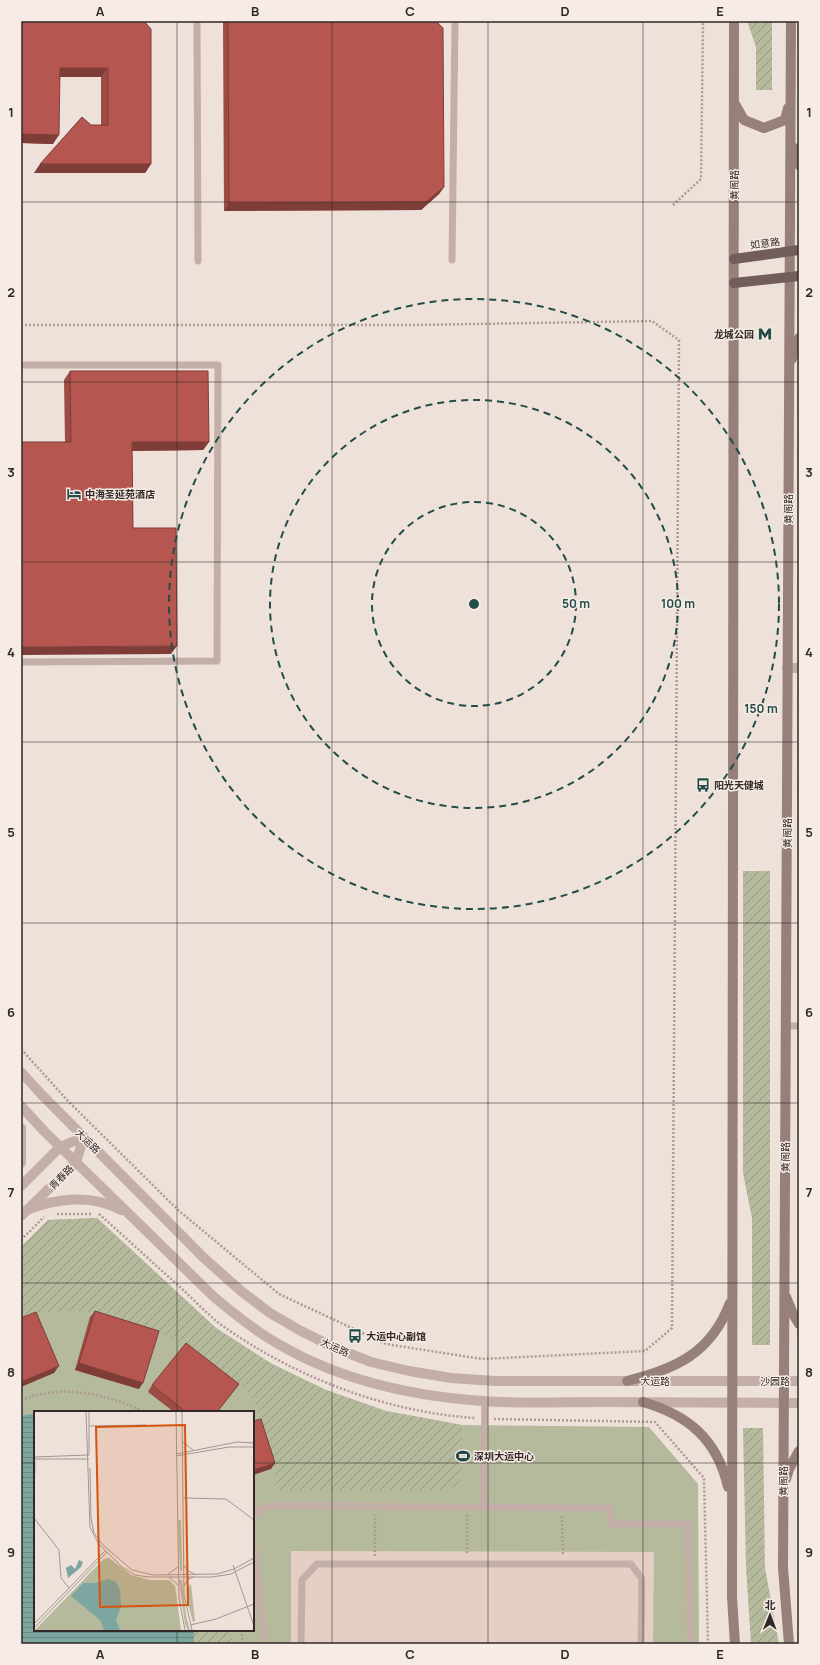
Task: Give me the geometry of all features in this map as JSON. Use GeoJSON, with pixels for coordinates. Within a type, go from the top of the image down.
{"type":"FeatureCollection","features":[{"type":"Feature","properties":{"kind":"main road","name":"黄阁路"},"geometry":{"type":"LineString","coordinates":[[734,21],[732,1597],[735,1644]]}},
{"type":"Feature","properties":{"kind":"main road","name":"黄阁路"},"geometry":{"type":"LineString","coordinates":[[789,1644],[783,1568],[783,1490],[789,368],[794,277],[790,136],[791,21]]}},
{"type":"Feature","properties":{"kind":"main road"},"geometry":{"type":"LineString","coordinates":[[734,102],[744,120],[764,128],[785,120],[790,101]]}},
{"type":"Feature","properties":{"kind":"main road"},"geometry":{"type":"LineString","coordinates":[[790,136],[799,165]]}},
{"type":"Feature","properties":{"kind":"main road","name":"如意路"},"geometry":{"type":"LineString","coordinates":[[734,259],[794,251]]}},
{"type":"Feature","properties":{"kind":"main road"},"geometry":{"type":"LineString","coordinates":[[734,283],[794,277]]}},
{"type":"Feature","properties":{"kind":"main road"},"geometry":{"type":"LineString","coordinates":[[789,368],[799,338]]}},
{"type":"Feature","properties":{"kind":"main road"},"geometry":{"type":"LineString","coordinates":[[784,1291],[793,1314],[799,1324]]}},
{"type":"Feature","properties":{"kind":"main road"},"geometry":{"type":"LineString","coordinates":[[627,1381],[656,1374],[681,1363],[700,1348],[714,1334],[724,1317],[732,1298]]}},
{"type":"Feature","properties":{"kind":"main road"},"geometry":{"type":"LineString","coordinates":[[643,1402],[659,1406],[677,1414],[693,1425],[708,1441],[718,1457],[726,1477],[732,1500]]}},
{"type":"Feature","properties":{"kind":"main road"},"geometry":{"type":"LineString","coordinates":[[783,1490],[789,1469],[799,1452]]}},
{"type":"Feature","properties":{"kind":"street"},"geometry":{"type":"LineString","coordinates":[[788,668],[799,668]]}},
{"type":"Feature","properties":{"kind":"street","name":"大运路"},"geometry":{"type":"LineString","coordinates":[[21,1072],[204,1258],[241,1291],[270,1313],[333,1347],[371,1362],[408,1371],[451,1378],[495,1381],[751,1381]]}},
{"type":"Feature","properties":{"kind":"street"},"geometry":{"type":"LineString","coordinates":[[21,1106],[60,1147],[214,1297],[243,1321],[271,1340],[299,1355],[337,1371],[372,1383],[408,1392],[485,1401],[799,1403]]}},
{"type":"Feature","properties":{"kind":"street"},"geometry":{"type":"LineString","coordinates":[[21,1128],[21,1163]]}},
{"type":"Feature","properties":{"kind":"street"},"geometry":{"type":"LineString","coordinates":[[21,1186],[60,1147],[84,1137]]}},
{"type":"Feature","properties":{"kind":"street","name":"青春路"},"geometry":{"type":"LineString","coordinates":[[24,1213],[76,1162],[84,1137]]}},
{"type":"Feature","properties":{"kind":"street"},"geometry":{"type":"LineString","coordinates":[[24,1213],[40,1204],[56,1201],[87,1200],[102,1202],[116,1207],[130,1215]]}},
{"type":"Feature","properties":{"kind":"street","name":"沙园路"},"geometry":{"type":"LineString","coordinates":[[751,1381],[799,1380]]}},
{"type":"Feature","properties":{"kind":"lane"},"geometry":{"type":"LineString","coordinates":[[198,21],[198,261]]}},
{"type":"Feature","properties":{"kind":"lane"},"geometry":{"type":"LineString","coordinates":[[452,260],[454,21]]}},
{"type":"Feature","properties":{"kind":"lane"},"geometry":{"type":"LineString","coordinates":[[21,365],[218,365],[217,661],[21,662]]}},
{"type":"Feature","properties":{"kind":"lane"},"geometry":{"type":"LineString","coordinates":[[785,1026],[799,1026]]}},
{"type":"Feature","properties":{"kind":"lane"},"geometry":{"type":"LineString","coordinates":[[483,1507],[485,1401]]}},
{"type":"Feature","properties":{"kind":"lane"},"geometry":{"type":"LineString","coordinates":[[254,1516],[265,1506],[562,1507],[610,1508],[610,1524],[689,1524],[690,1644]]}},
{"type":"Feature","properties":{"kind":"lane"},"geometry":{"type":"LineString","coordinates":[[254,1546],[264,1644]]}},
{"type":"Feature","properties":{"kind":"lane"},"geometry":{"type":"LineString","coordinates":[[301,1644],[302,1580],[317,1564],[631,1564],[642,1579],[641,1644]]}},
{"type":"Feature","properties":{"kind":"path"},"geometry":{"type":"LineString","coordinates":[[673,205],[701,179],[703,21]]}},
{"type":"Feature","properties":{"kind":"path"},"geometry":{"type":"LineString","coordinates":[[21,325],[415,325],[652,322],[679,340],[672,1328],[645,1351],[482,1359],[386,1344],[279,1294],[178,1210],[68,1101],[21,1049]]}},
{"type":"Feature","properties":{"kind":"path"},"geometry":{"type":"LineString","coordinates":[[21,1400],[64,1391],[93,1393],[124,1402],[142,1411]]}},
{"type":"Feature","properties":{"kind":"path"},"geometry":{"type":"LineString","coordinates":[[375,1506],[375,1564]]}},
{"type":"Feature","properties":{"kind":"path"},"geometry":{"type":"LineString","coordinates":[[467,1507],[468,1564]]}},
{"type":"Feature","properties":{"kind":"path"},"geometry":{"type":"LineString","coordinates":[[562,1507],[563,1564]]}},
{"type":"Feature","properties":{"kind":"path"},"geometry":{"type":"LineString","coordinates":[[241,1631],[243,1644]]}},
{"type":"Feature","properties":{"kind":"green space"},"geometry":{"type":"Polygon","coordinates":[[[747,21],[772,21],[772,90],[756,90],[756,47],[747,21]]]}},
{"type":"Feature","properties":{"kind":"green space"},"geometry":{"type":"Polygon","coordinates":[[[743,871],[770,871],[770,1345],[752,1345],[752,1218],[743,1173],[743,871]]]}},
{"type":"Feature","properties":{"kind":"green space","name":"深圳大运中心"},"geometry":{"type":"Polygon","coordinates":[[[97,1218],[216,1328],[272,1364],[326,1390],[386,1411],[462,1425],[649,1427],[698,1484],[699,1644],[21,1644],[21,1247],[48,1220],[97,1218]]]}},
{"type":"Feature","properties":{"kind":"green space"},"geometry":{"type":"Polygon","coordinates":[[[97,1218],[216,1328],[272,1364],[326,1390],[386,1411],[462,1425],[462,1475],[457,1486],[446,1490],[277,1490],[275,1469],[254,1400],[244,1387],[183,1344],[157,1332],[85,1311],[35,1313],[21,1319],[21,1247],[48,1220],[97,1218]]]}},
{"type":"Feature","properties":{"kind":"green space"},"geometry":{"type":"Polygon","coordinates":[[[743,1428],[763,1428],[765,1568],[779,1644],[751,1644],[746,1568],[743,1428]]]}},
{"type":"Feature","properties":{"kind":"green space"},"geometry":{"type":"Polygon","coordinates":[[[194,1631],[231,1631],[232,1644],[194,1644],[194,1631]]]}},
{"type":"Feature","properties":{"kind":"shaded area"},"geometry":{"type":"Polygon","coordinates":[[[291,1551],[654,1552],[653,1644],[291,1644],[291,1551]]]}},
{"type":"Feature","properties":{"kind":"water"},"geometry":{"type":"Polygon","coordinates":[[[34,1413],[34,1631],[194,1631],[194,1644],[21,1644],[21,1416],[34,1413]]]}},
{"type":"Feature","properties":{"kind":"building"},"geometry":{"type":"Polygon","coordinates":[[[21,21],[144,21],[151,29],[151,164],[40,164],[82,117],[91,125],[108,125],[108,68],[60,68],[59,135],[21,134],[21,21]]]}},
{"type":"Feature","properties":{"kind":"building"},"geometry":{"type":"Polygon","coordinates":[[[228,21],[436,21],[443,28],[444,187],[426,202],[229,203],[228,21]]]}},
{"type":"Feature","properties":{"kind":"building","name":"中海圣延苑酒店"},"geometry":{"type":"Polygon","coordinates":[[[70,371],[208,371],[209,442],[132,442],[133,528],[176,528],[177,646],[21,647],[21,442],[71,442],[70,371]]]}},
{"type":"Feature","properties":{"kind":"building"},"geometry":{"type":"Polygon","coordinates":[[[95,1311],[159,1331],[143,1383],[79,1363],[95,1311]]]}},
{"type":"Feature","properties":{"kind":"building"},"geometry":{"type":"Polygon","coordinates":[[[36,1312],[59,1366],[21,1382],[21,1318],[36,1312]]]}},
{"type":"Feature","properties":{"kind":"building"},"geometry":{"type":"Polygon","coordinates":[[[186,1343],[239,1384],[218,1411],[185,1411],[152,1385],[186,1343]]]}},
{"type":"Feature","properties":{"kind":"building"},"geometry":{"type":"Polygon","coordinates":[[[261,1419],[275,1463],[254,1470],[254,1421],[261,1419]]]}},
{"type":"Feature","properties":{"kind":"place","name":"龙城公园"},"geometry":{"type":"Point","coordinates":[765,334]}},
{"type":"Feature","properties":{"kind":"place","name":"中海圣延苑酒店"},"geometry":{"type":"Point","coordinates":[74,494]}},
{"type":"Feature","properties":{"kind":"place","name":"阳光天健城"},"geometry":{"type":"Point","coordinates":[703,785]}},
{"type":"Feature","properties":{"kind":"place","name":"大运中心副馆"},"geometry":{"type":"Point","coordinates":[355,1336]}},
{"type":"Feature","properties":{"kind":"place","name":"深圳大运中心"},"geometry":{"type":"Point","coordinates":[463,1456]}}]}
